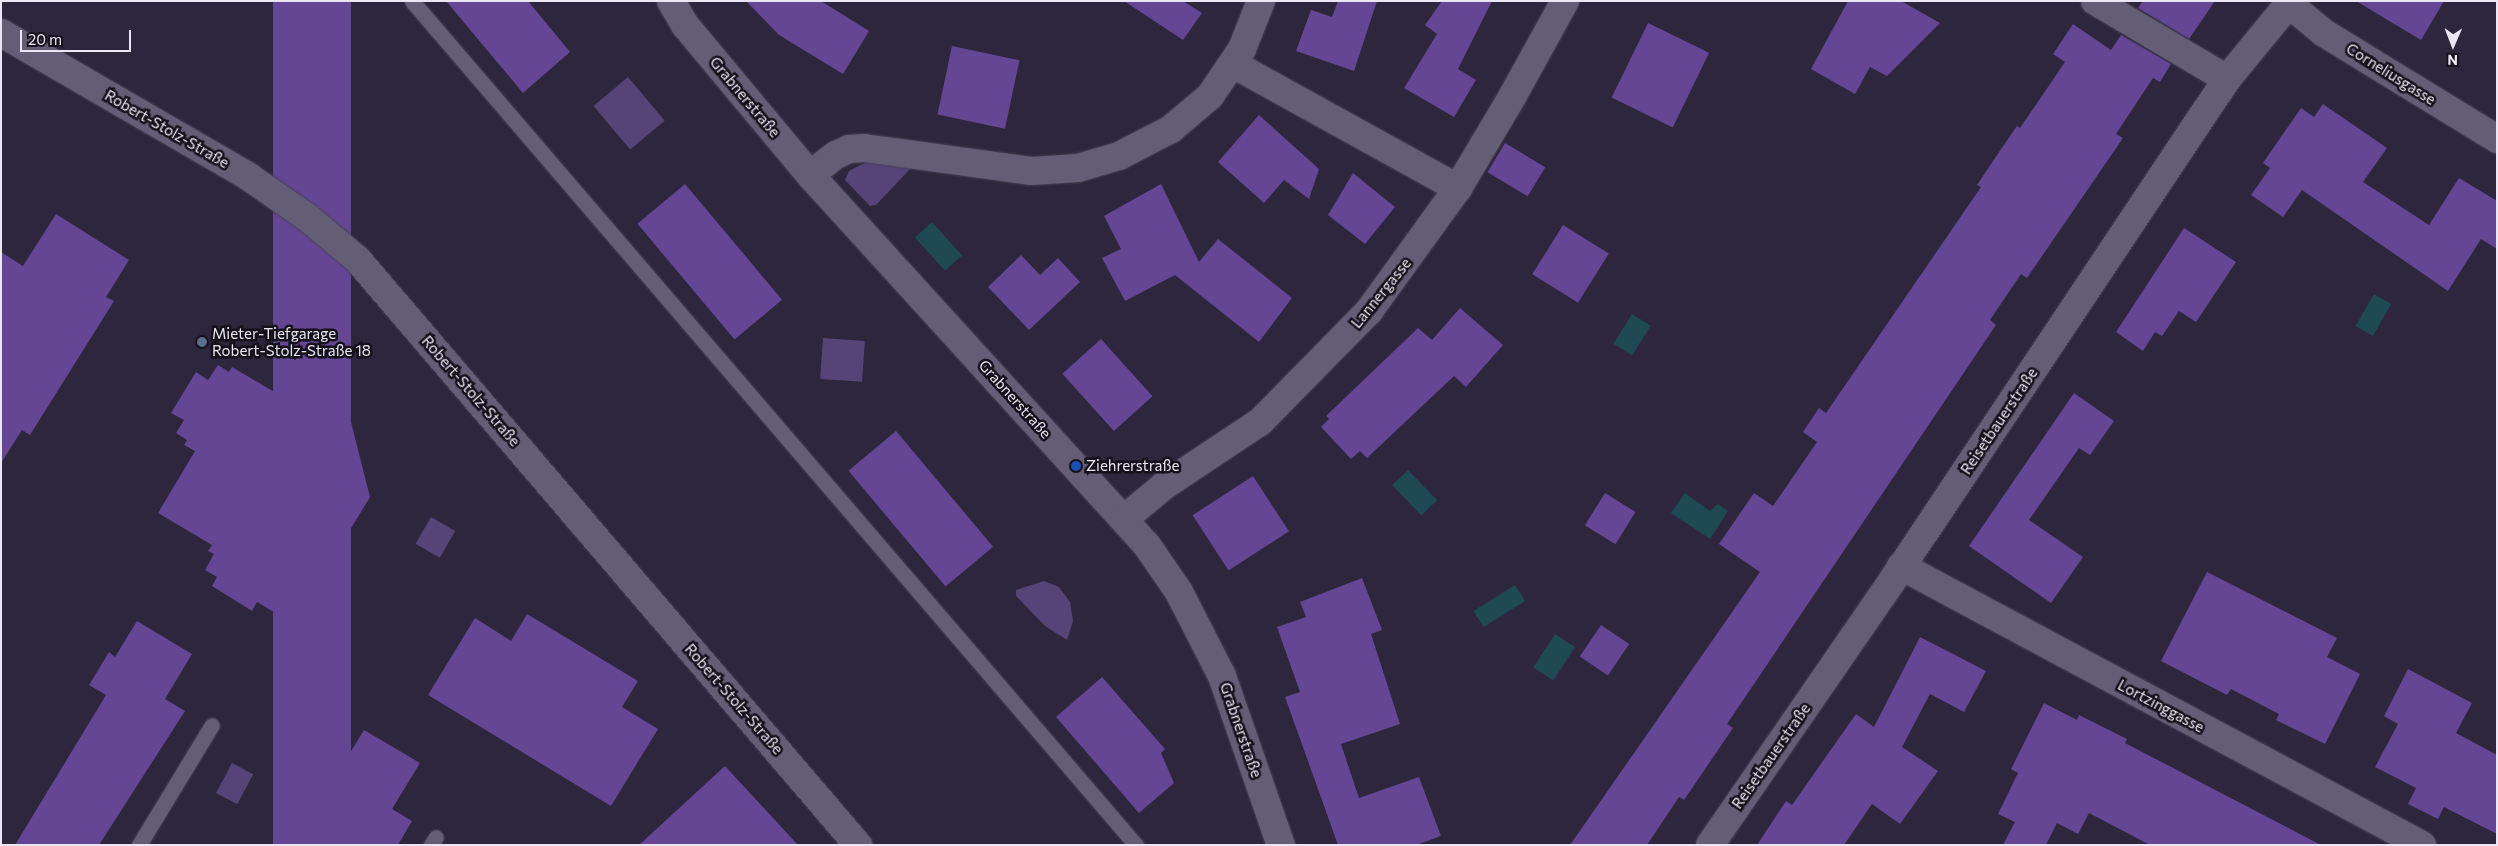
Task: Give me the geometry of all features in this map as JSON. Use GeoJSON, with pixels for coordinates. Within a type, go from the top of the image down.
{"type":"FeatureCollection","features":[{"type":"Feature","properties":{"kind":"street","name":"Grabnerstraße"},"geometry":{"type":"LineString","coordinates":[[670,1],[685,25],[810,175],[1124,519],[1168,576],[1205,637],[1222,676],[1281,845]]}},
{"type":"Feature","properties":{"kind":"street"},"geometry":{"type":"LineString","coordinates":[[810,175],[849,149],[864,148],[1032,171],[1071,169],[1101,162],[1138,148],[1172,129],[1210,96],[1233,64],[1261,1]]}},
{"type":"Feature","properties":{"kind":"street","name":"Lannergasse"},"geometry":{"type":"LineString","coordinates":[[1124,519],[1165,485],[1260,422],[1374,305],[1458,188],[1527,72],[1565,1]]}},
{"type":"Feature","properties":{"kind":"street"},"geometry":{"type":"LineString","coordinates":[[2095,1],[2227,79]]}},
{"type":"Feature","properties":{"kind":"street","name":"Reisetbauerstraße"},"geometry":{"type":"LineString","coordinates":[[1710,845],[1901,566],[2227,79],[2290,3]]}},
{"type":"Feature","properties":{"kind":"street","name":"Corneliusgasse"},"geometry":{"type":"LineString","coordinates":[[2290,3],[2324,33],[2497,139]]}},
{"type":"Feature","properties":{"kind":"street","name":"Robert-Stolz-Straße"},"geometry":{"type":"LineString","coordinates":[[1,34],[249,177],[308,218],[358,260],[858,845]]}},
{"type":"Feature","properties":{"kind":"street"},"geometry":{"type":"LineString","coordinates":[[1233,64],[1458,188]]}},
{"type":"Feature","properties":{"kind":"street","name":"Lortzinggasse"},"geometry":{"type":"LineString","coordinates":[[1901,566],[2422,845]]}},
{"type":"Feature","properties":{"kind":"lane"},"geometry":{"type":"LineString","coordinates":[[412,1],[1136,845]]}},
{"type":"Feature","properties":{"kind":"lane"},"geometry":{"type":"LineString","coordinates":[[139,845],[212,725]]}},
{"type":"Feature","properties":{"kind":"shaded area"},"geometry":{"type":"Polygon","coordinates":[[[628,77],[665,121],[630,150],[594,106],[628,77]]]}},
{"type":"Feature","properties":{"kind":"shaded area"},"geometry":{"type":"Polygon","coordinates":[[[866,162],[911,168],[876,205],[870,206],[845,180],[849,171],[866,162]]]}},
{"type":"Feature","properties":{"kind":"shaded area"},"geometry":{"type":"Polygon","coordinates":[[[932,222],[962,255],[945,271],[915,237],[932,222]]]}},
{"type":"Feature","properties":{"kind":"shaded area"},"geometry":{"type":"Polygon","coordinates":[[[2374,294],[2391,304],[2373,336],[2356,326],[2374,294]]]}},
{"type":"Feature","properties":{"kind":"shaded area"},"geometry":{"type":"Polygon","coordinates":[[[1632,314],[1651,326],[1632,355],[1613,344],[1632,314]]]}},
{"type":"Feature","properties":{"kind":"shaded area"},"geometry":{"type":"Polygon","coordinates":[[[823,338],[865,341],[862,382],[820,379],[823,338]]]}},
{"type":"Feature","properties":{"kind":"shaded area"},"geometry":{"type":"Polygon","coordinates":[[[1408,470],[1437,500],[1421,515],[1392,485],[1408,470]]]}},
{"type":"Feature","properties":{"kind":"shaded area"},"geometry":{"type":"Polygon","coordinates":[[[1685,493],[1710,511],[1718,504],[1728,511],[1710,539],[1671,513],[1685,493]]]}},
{"type":"Feature","properties":{"kind":"shaded area"},"geometry":{"type":"Polygon","coordinates":[[[431,517],[455,531],[440,558],[416,544],[431,517]]]}},
{"type":"Feature","properties":{"kind":"shaded area"},"geometry":{"type":"Polygon","coordinates":[[[1044,581],[1059,587],[1070,602],[1073,621],[1067,640],[1045,626],[1016,596],[1016,590],[1044,581]]]}},
{"type":"Feature","properties":{"kind":"shaded area"},"geometry":{"type":"Polygon","coordinates":[[[1515,585],[1525,601],[1484,627],[1473,611],[1515,585]]]}},
{"type":"Feature","properties":{"kind":"shaded area"},"geometry":{"type":"Polygon","coordinates":[[[1555,634],[1575,647],[1553,681],[1533,668],[1555,634]]]}},
{"type":"Feature","properties":{"kind":"shaded area"},"geometry":{"type":"Polygon","coordinates":[[[232,763],[253,774],[237,804],[216,793],[232,763]]]}},
{"type":"Feature","properties":{"kind":"building"},"geometry":{"type":"Polygon","coordinates":[[[273,1],[351,1],[351,845],[273,845],[273,1]]]}},
{"type":"Feature","properties":{"kind":"building"},"geometry":{"type":"Polygon","coordinates":[[[446,1],[528,1],[570,52],[523,93],[446,1]]]}},
{"type":"Feature","properties":{"kind":"building"},"geometry":{"type":"Polygon","coordinates":[[[746,1],[821,1],[869,31],[843,74],[779,35],[746,1]]]}},
{"type":"Feature","properties":{"kind":"building"},"geometry":{"type":"Polygon","coordinates":[[[1124,1],[1183,1],[1202,13],[1183,40],[1124,1]]]}},
{"type":"Feature","properties":{"kind":"building"},"geometry":{"type":"Polygon","coordinates":[[[1338,1],[1377,1],[1354,71],[1296,51],[1311,10],[1332,17],[1338,1]]]}},
{"type":"Feature","properties":{"kind":"building"},"geometry":{"type":"Polygon","coordinates":[[[1442,1],[1492,1],[1458,69],[1476,80],[1454,117],[1404,88],[1437,34],[1425,25],[1442,1]]]}},
{"type":"Feature","properties":{"kind":"building"},"geometry":{"type":"Polygon","coordinates":[[[1848,1],[1901,1],[1940,23],[1887,76],[1870,67],[1855,94],[1811,69],[1848,1]]]}},
{"type":"Feature","properties":{"kind":"building"},"geometry":{"type":"Polygon","coordinates":[[[2143,1],[2215,1],[2189,39],[2138,8],[2143,1]]]}},
{"type":"Feature","properties":{"kind":"building"},"geometry":{"type":"Polygon","coordinates":[[[2356,1],[2444,1],[2421,40],[2356,1]]]}},
{"type":"Feature","properties":{"kind":"building"},"geometry":{"type":"Polygon","coordinates":[[[1648,23],[1709,53],[1673,127],[1612,98],[1648,23]]]}},
{"type":"Feature","properties":{"kind":"building"},"geometry":{"type":"Polygon","coordinates":[[[2073,24],[2111,50],[2121,35],[2171,64],[2160,82],[2153,78],[2116,134],[2123,138],[2027,278],[2021,274],[1990,320],[1996,325],[1727,724],[1733,728],[1684,800],[1679,797],[1647,845],[1570,845],[1760,572],[1719,544],[1754,493],[1773,506],[1817,442],[1803,432],[1819,408],[1826,413],[1981,187],[1977,185],[1997,155],[2017,126],[2020,128],[2065,62],[2053,54],[2073,24]]]}},
{"type":"Feature","properties":{"kind":"building"},"geometry":{"type":"Polygon","coordinates":[[[952,46],[1019,60],[1005,129],[937,114],[952,46]]]}},
{"type":"Feature","properties":{"kind":"building"},"geometry":{"type":"Polygon","coordinates":[[[2323,104],[2387,148],[2363,182],[2429,225],[2459,178],[2497,201],[2497,249],[2481,239],[2448,291],[2302,190],[2283,217],[2251,195],[2270,168],[2263,163],[2301,108],[2314,117],[2323,104]]]}},
{"type":"Feature","properties":{"kind":"building"},"geometry":{"type":"Polygon","coordinates":[[[1259,115],[1319,169],[1309,199],[1284,180],[1264,203],[1218,162],[1259,115]]]}},
{"type":"Feature","properties":{"kind":"building"},"geometry":{"type":"Polygon","coordinates":[[[1505,143],[1545,167],[1528,196],[1487,172],[1505,143]]]}},
{"type":"Feature","properties":{"kind":"building"},"geometry":{"type":"Polygon","coordinates":[[[1353,173],[1395,207],[1365,244],[1328,215],[1353,173]]]}},
{"type":"Feature","properties":{"kind":"building"},"geometry":{"type":"Polygon","coordinates":[[[685,184],[782,300],[735,340],[638,224],[685,184]]]}},
{"type":"Feature","properties":{"kind":"building"},"geometry":{"type":"Polygon","coordinates":[[[1161,184],[1199,262],[1218,239],[1292,298],[1259,342],[1175,275],[1125,301],[1102,258],[1121,249],[1104,216],[1161,184]]]}},
{"type":"Feature","properties":{"kind":"building"},"geometry":{"type":"Polygon","coordinates":[[[56,214],[129,260],[106,297],[114,301],[30,435],[22,430],[1,463],[1,252],[23,266],[56,214]]]}},
{"type":"Feature","properties":{"kind":"building"},"geometry":{"type":"Polygon","coordinates":[[[1563,225],[1609,254],[1578,303],[1532,274],[1563,225]]]}},
{"type":"Feature","properties":{"kind":"building"},"geometry":{"type":"Polygon","coordinates":[[[2184,228],[2236,262],[2196,322],[2179,311],[2162,336],[2155,332],[2143,351],[2116,332],[2184,228]]]}},
{"type":"Feature","properties":{"kind":"building"},"geometry":{"type":"Polygon","coordinates":[[[1021,255],[1040,275],[1058,258],[1080,282],[1029,330],[988,287],[1021,255]]]}},
{"type":"Feature","properties":{"kind":"building"},"geometry":{"type":"Polygon","coordinates":[[[1460,308],[1503,345],[1466,387],[1454,376],[1367,458],[1360,451],[1351,459],[1321,427],[1329,419],[1326,416],[1418,328],[1432,340],[1460,308]]]}},
{"type":"Feature","properties":{"kind":"building"},"geometry":{"type":"Polygon","coordinates":[[[1101,339],[1153,396],[1114,431],[1062,374],[1101,339]]]}},
{"type":"Feature","properties":{"kind":"building"},"geometry":{"type":"Polygon","coordinates":[[[218,365],[229,372],[232,367],[281,396],[288,384],[351,422],[370,497],[305,604],[291,595],[288,599],[283,596],[274,612],[257,602],[252,611],[212,586],[217,577],[205,570],[214,554],[208,551],[212,545],[158,513],[195,451],[184,445],[187,440],[176,433],[184,420],[171,413],[196,372],[208,380],[218,365]]]}},
{"type":"Feature","properties":{"kind":"building"},"geometry":{"type":"Polygon","coordinates":[[[2074,393],[2114,421],[2090,455],[2079,448],[2029,520],[2083,557],[2051,603],[1969,546],[2074,393]]]}},
{"type":"Feature","properties":{"kind":"building"},"geometry":{"type":"Polygon","coordinates":[[[896,431],[993,547],[946,587],[849,471],[896,431]]]}},
{"type":"Feature","properties":{"kind":"building"},"geometry":{"type":"Polygon","coordinates":[[[1253,476],[1289,531],[1229,571],[1193,515],[1253,476]]]}},
{"type":"Feature","properties":{"kind":"building"},"geometry":{"type":"Polygon","coordinates":[[[1605,493],[1636,512],[1615,544],[1585,525],[1605,493]]]}},
{"type":"Feature","properties":{"kind":"building"},"geometry":{"type":"Polygon","coordinates":[[[2207,572],[2337,638],[2327,657],[2360,674],[2325,744],[2276,720],[2279,714],[2231,689],[2227,695],[2161,661],[2207,572]]]}},
{"type":"Feature","properties":{"kind":"building"},"geometry":{"type":"Polygon","coordinates":[[[1362,578],[1382,630],[1371,634],[1400,724],[1341,744],[1359,798],[1419,777],[1441,836],[1416,845],[1338,845],[1285,697],[1300,692],[1277,627],[1306,617],[1300,602],[1362,578]]]}},
{"type":"Feature","properties":{"kind":"building"},"geometry":{"type":"Polygon","coordinates":[[[527,614],[638,681],[622,707],[658,729],[611,806],[428,695],[475,618],[511,641],[527,614]]]}},
{"type":"Feature","properties":{"kind":"building"},"geometry":{"type":"Polygon","coordinates":[[[137,621],[192,654],[165,699],[185,711],[99,845],[15,845],[106,695],[89,685],[109,652],[115,657],[137,621]]]}},
{"type":"Feature","properties":{"kind":"building"},"geometry":{"type":"Polygon","coordinates":[[[1601,625],[1629,644],[1608,676],[1580,657],[1601,625]]]}},
{"type":"Feature","properties":{"kind":"building"},"geometry":{"type":"Polygon","coordinates":[[[1920,637],[1986,671],[1964,712],[1930,694],[1902,747],[1938,771],[1900,824],[1872,804],[1844,845],[1757,845],[1786,801],[1792,805],[1856,714],[1874,727],[1920,637]]]}},
{"type":"Feature","properties":{"kind":"building"},"geometry":{"type":"Polygon","coordinates":[[[2408,669],[2472,703],[2456,733],[2497,755],[2497,834],[2444,807],[2438,819],[2408,804],[2416,788],[2375,767],[2398,724],[2384,716],[2408,669]]]}},
{"type":"Feature","properties":{"kind":"building"},"geometry":{"type":"Polygon","coordinates":[[[1102,677],[1165,749],[1161,753],[1174,783],[1139,813],[1056,717],[1102,677]]]}},
{"type":"Feature","properties":{"kind":"building"},"geometry":{"type":"Polygon","coordinates":[[[2044,703],[2077,720],[2079,715],[2127,739],[2125,743],[2321,845],[2150,845],[2089,813],[2078,834],[2057,823],[2046,845],[2003,845],[2015,822],[1998,814],[2018,773],[2011,769],[2044,703]]]}},
{"type":"Feature","properties":{"kind":"building"},"geometry":{"type":"Polygon","coordinates":[[[364,730],[420,763],[392,809],[412,821],[398,845],[310,845],[335,805],[316,794],[336,762],[342,766],[364,730]]]}},
{"type":"Feature","properties":{"kind":"building"},"geometry":{"type":"Polygon","coordinates":[[[725,766],[798,845],[639,845],[725,766]]]}},
{"type":"Feature","properties":{"kind":"place","name":"Mieter-Tiefgarage Robert-Stolz-Straße 18"},"geometry":{"type":"Point","coordinates":[202,342]}},
{"type":"Feature","properties":{"kind":"place","name":"Ziehrerstraße"},"geometry":{"type":"Point","coordinates":[1076,466]}}]}
